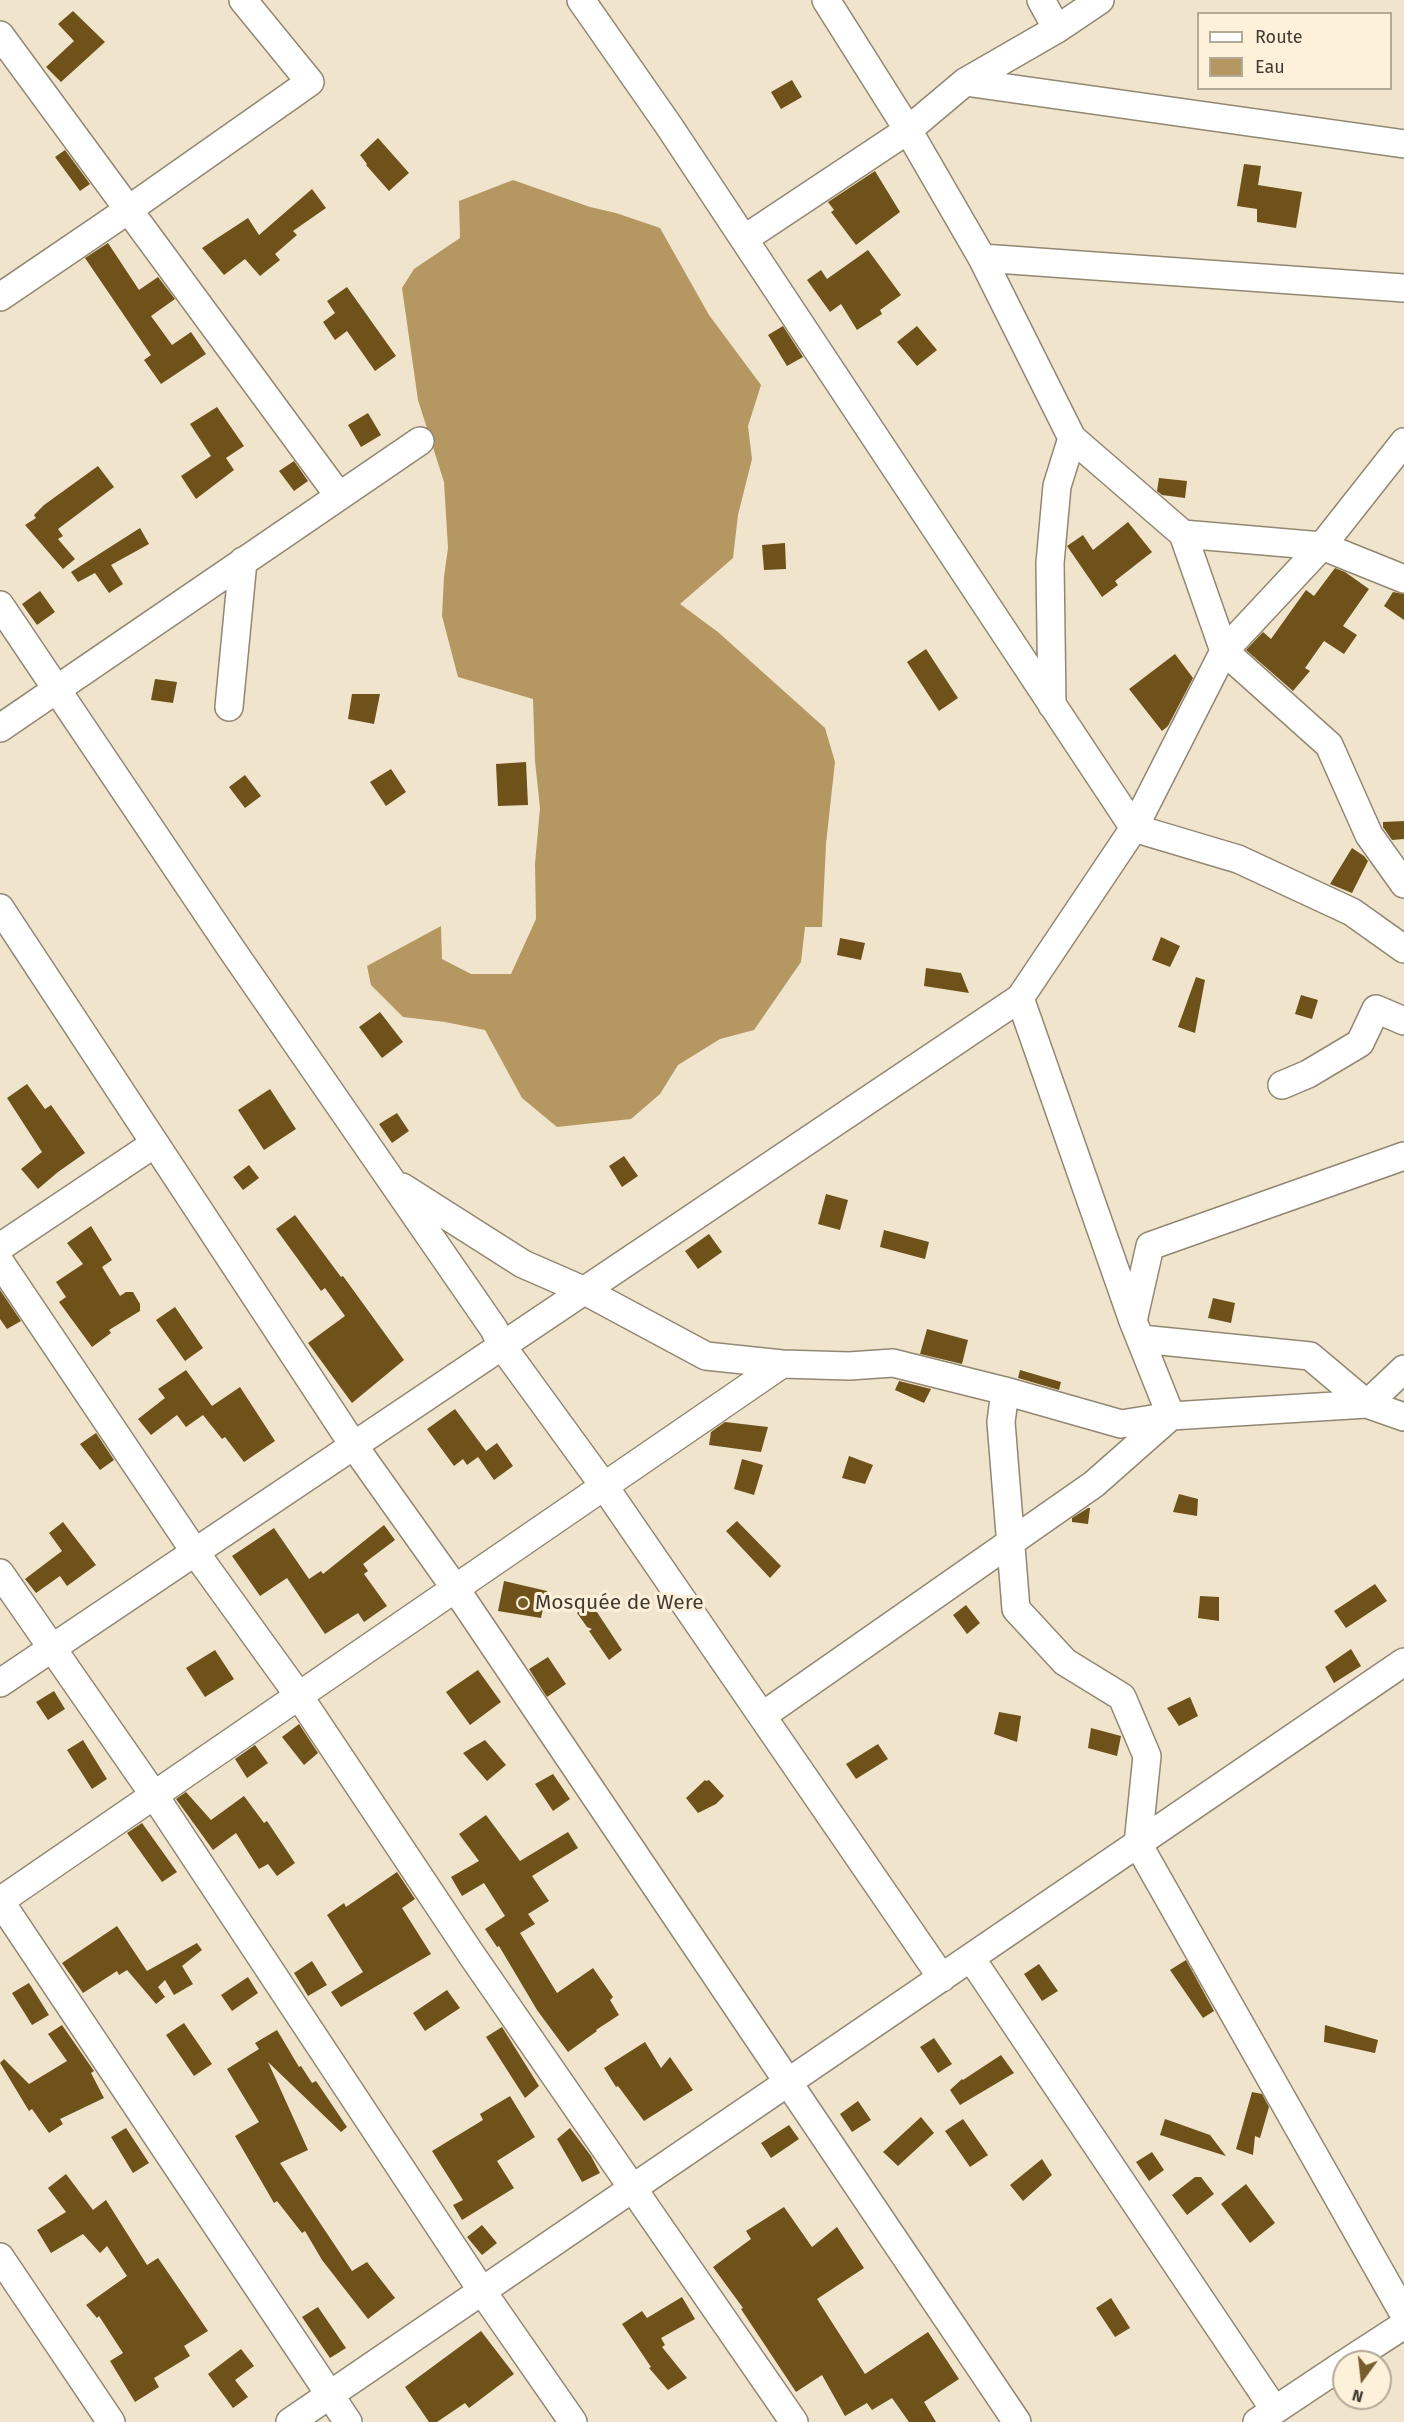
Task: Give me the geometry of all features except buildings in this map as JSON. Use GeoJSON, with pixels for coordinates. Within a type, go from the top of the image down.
{"type":"FeatureCollection","features":[{"type":"Feature","properties":{"kind":"street"},"geometry":{"type":"LineString","coordinates":[[0,297],[310,82],[243,0]]}},
{"type":"Feature","properties":{"kind":"street"},"geometry":{"type":"LineString","coordinates":[[581,0],[744,239],[1134,828],[1238,859],[1352,912],[1404,949]]}},
{"type":"Feature","properties":{"kind":"street"},"geometry":{"type":"LineString","coordinates":[[826,0],[908,130],[982,258],[1072,438],[1184,534],[1224,651],[1329,745],[1369,835],[1404,884]]}},
{"type":"Feature","properties":{"kind":"street"},"geometry":{"type":"LineString","coordinates":[[1041,0],[1057,29]]}},
{"type":"Feature","properties":{"kind":"street"},"geometry":{"type":"LineString","coordinates":[[744,239],[908,130],[965,82],[1057,29],[1100,0]]}},
{"type":"Feature","properties":{"kind":"street"},"geometry":{"type":"LineString","coordinates":[[0,34],[339,496]]}},
{"type":"Feature","properties":{"kind":"street"},"geometry":{"type":"LineString","coordinates":[[965,82],[1404,144]]}},
{"type":"Feature","properties":{"kind":"street"},"geometry":{"type":"LineString","coordinates":[[982,258],[1404,288]]}},
{"type":"Feature","properties":{"kind":"street"},"geometry":{"type":"LineString","coordinates":[[1052,705],[1050,563],[1057,486],[1072,438]]}},
{"type":"Feature","properties":{"kind":"street"},"geometry":{"type":"LineString","coordinates":[[0,728],[420,441]]}},
{"type":"Feature","properties":{"kind":"street"},"geometry":{"type":"LineString","coordinates":[[0,1683],[1020,998],[1134,828],[1224,651],[1322,546],[1404,442]]}},
{"type":"Feature","properties":{"kind":"street"},"geometry":{"type":"LineString","coordinates":[[1184,534],[1322,546],[1404,579]]}},
{"type":"Feature","properties":{"kind":"street"},"geometry":{"type":"LineString","coordinates":[[230,707],[243,561]]}},
{"type":"Feature","properties":{"kind":"street"},"geometry":{"type":"LineString","coordinates":[[0,605],[223,937],[494,1329],[502,1346],[604,1486],[942,1978]]}},
{"type":"Feature","properties":{"kind":"street"},"geometry":{"type":"LineString","coordinates":[[0,908],[354,1446],[455,1588],[1017,2422]]}},
{"type":"Feature","properties":{"kind":"street"},"geometry":{"type":"LineString","coordinates":[[1020,998],[1137,1330],[1171,1416]]}},
{"type":"Feature","properties":{"kind":"street"},"geometry":{"type":"LineString","coordinates":[[1282,1085],[1308,1074],[1360,1043],[1376,1009],[1404,1021]]}},
{"type":"Feature","properties":{"kind":"street"},"geometry":{"type":"LineString","coordinates":[[0,1247],[154,1144]]}},
{"type":"Feature","properties":{"kind":"street"},"geometry":{"type":"LineString","coordinates":[[1137,1330],[1150,1246],[1404,1156]]}},
{"type":"Feature","properties":{"kind":"street"},"geometry":{"type":"LineString","coordinates":[[390,1179],[523,1264],[585,1291],[706,1356],[782,1364],[849,1366],[893,1363],[1122,1424],[1171,1416],[1367,1404],[1404,1369]]}},
{"type":"Feature","properties":{"kind":"street"},"geometry":{"type":"LineString","coordinates":[[0,1262],[195,1552],[299,1696],[471,1954],[634,2187],[794,2422]]}},
{"type":"Feature","properties":{"kind":"street"},"geometry":{"type":"LineString","coordinates":[[1137,1330],[1310,1356],[1367,1404],[1404,1417]]}},
{"type":"Feature","properties":{"kind":"street"},"geometry":{"type":"LineString","coordinates":[[348,2422],[0,1901],[782,1364]]}},
{"type":"Feature","properties":{"kind":"street"},"geometry":{"type":"LineString","coordinates":[[1005,1391],[1001,1422],[1016,1609],[1065,1662],[1122,1697],[1147,1756],[1138,1844],[1404,2314]]}},
{"type":"Feature","properties":{"kind":"street"},"geometry":{"type":"LineString","coordinates":[[762,1716],[1094,1484],[1171,1416]]}},
{"type":"Feature","properties":{"kind":"street"},"geometry":{"type":"LineString","coordinates":[[0,1573],[154,1795],[482,2291],[573,2422]]}},
{"type":"Feature","properties":{"kind":"street"},"geometry":{"type":"LineString","coordinates":[[290,2422],[1404,1662]]}},
{"type":"Feature","properties":{"kind":"street"},"geometry":{"type":"LineString","coordinates":[[971,1958],[1266,2416],[1332,2372]]}},
{"type":"Feature","properties":{"kind":"street"},"geometry":{"type":"LineString","coordinates":[[0,2257],[111,2422]]}},
{"type":"Feature","properties":{"kind":"street"},"geometry":{"type":"LineString","coordinates":[[1366,2350],[1404,2325]]}},
{"type":"Feature","properties":{"kind":"water"},"geometry":{"type":"Polygon","coordinates":[[[513,180],[660,228],[709,315],[761,385],[748,426],[752,459],[738,515],[733,558],[680,604],[718,632],[825,728],[835,762],[826,844],[822,927],[805,927],[801,962],[754,1030],[720,1039],[678,1065],[660,1094],[631,1119],[557,1127],[522,1098],[485,1030],[403,1017],[371,985],[367,966],[441,926],[442,959],[471,974],[511,974],[536,919],[535,864],[540,808],[535,761],[533,699],[458,677],[442,616],[448,548],[444,482],[418,400],[402,288],[414,269],[460,238],[459,201],[513,180]]]}},
{"type":"Feature","properties":{"kind":"place","name":"Mosquée de Were"},"geometry":{"type":"Point","coordinates":[523,1603]}}]}
